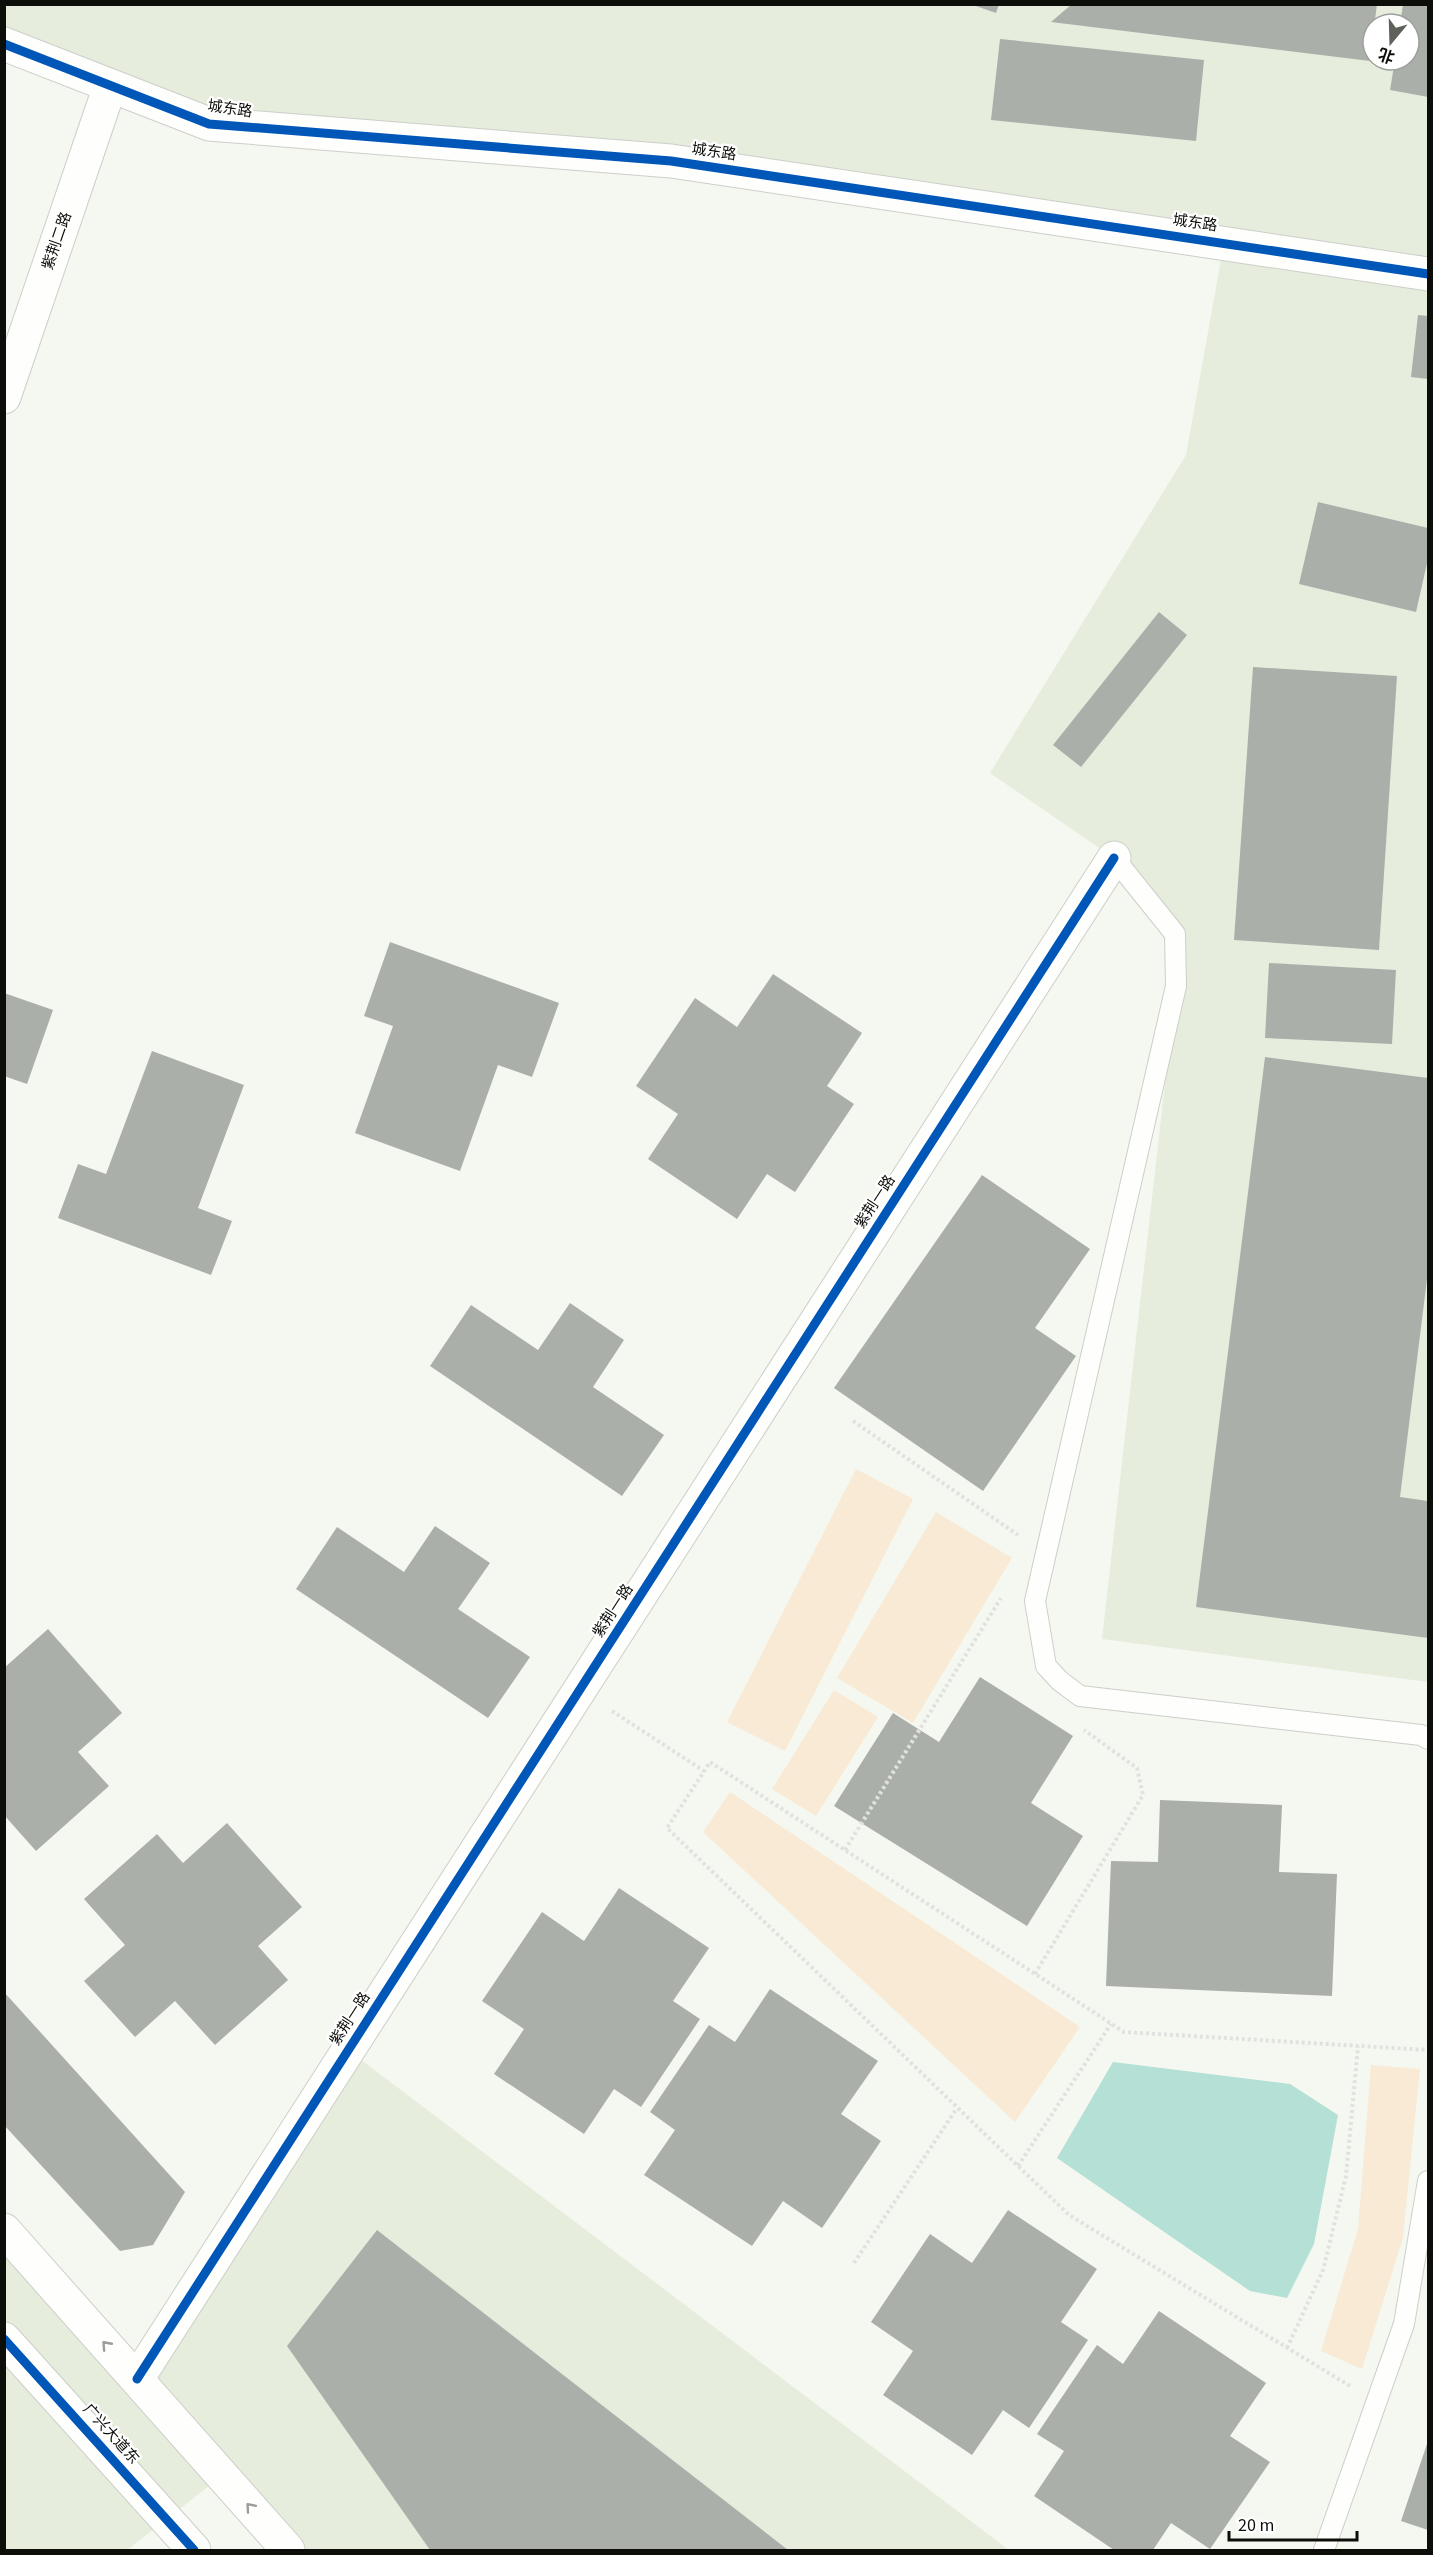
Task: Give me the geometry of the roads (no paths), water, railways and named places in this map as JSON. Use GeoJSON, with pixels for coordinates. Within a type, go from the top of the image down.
{"type":"FeatureCollection","features":[{"type":"Feature","properties":{"kind":"main road","name":"城东路"},"geometry":{"type":"LineString","coordinates":[[4,44],[208,124],[671,161],[1428,274]]}},
{"type":"Feature","properties":{"kind":"main road","name":"紫荆二路"},"geometry":{"type":"LineString","coordinates":[[4,396],[110,86]]}},
{"type":"Feature","properties":{"kind":"main road","name":"紫荆一路"},"geometry":{"type":"LineString","coordinates":[[137,2379],[1114,858]]}},
{"type":"Feature","properties":{"kind":"main road"},"geometry":{"type":"LineString","coordinates":[[4,2230],[288,2550]]}},
{"type":"Feature","properties":{"kind":"main road","name":"广兴大道东"},"geometry":{"type":"LineString","coordinates":[[4,2339],[194,2550]]}},
{"type":"Feature","properties":{"kind":"lane"},"geometry":{"type":"LineString","coordinates":[[1114,858],[1175,934],[1176,986],[1035,1601],[1046,1666],[1060,1681],[1080,1696],[1421,1735],[1428,1739]]}},
{"type":"Feature","properties":{"kind":"lane"},"geometry":{"type":"LineString","coordinates":[[1324,2550],[1404,2324],[1428,2181]]}},
{"type":"Feature","properties":{"kind":"water"},"geometry":{"type":"Polygon","coordinates":[[[1113,2062],[1290,2084],[1338,2115],[1314,2244],[1287,2298],[1250,2291],[1057,2158],[1113,2062]]]}}]}
